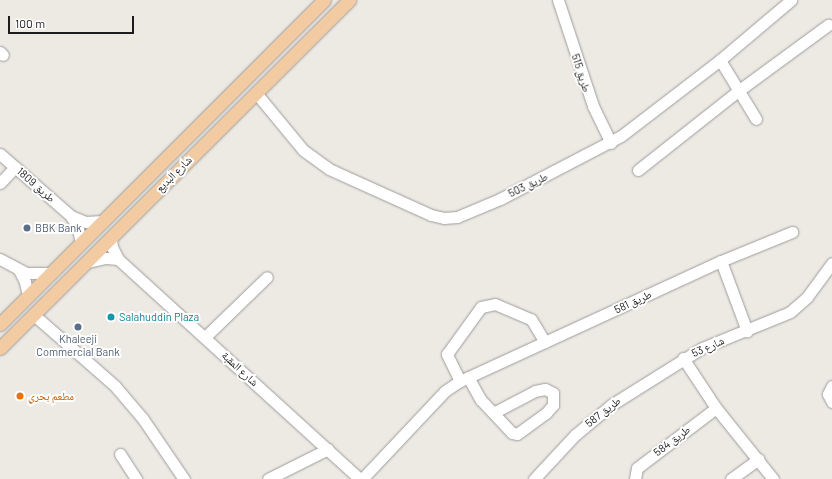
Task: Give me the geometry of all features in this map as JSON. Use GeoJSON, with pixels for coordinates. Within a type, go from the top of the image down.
{"type":"FeatureCollection","features":[{"type":"Feature","properties":{"kind":"main road","name":"شارع البديع"},"geometry":{"type":"LineString","coordinates":[[0,324],[324,0]]}},
{"type":"Feature","properties":{"kind":"main road","name":"شارع البديع"},"geometry":{"type":"LineString","coordinates":[[0,348],[88,262],[156,192],[349,0]]}},
{"type":"Feature","properties":{"kind":"main road"},"geometry":{"type":"LineString","coordinates":[[143,180],[156,192]]}},
{"type":"Feature","properties":{"kind":"street","name":"طريق 515"},"geometry":{"type":"LineString","coordinates":[[558,0],[590,100],[611,143]]}},
{"type":"Feature","properties":{"kind":"street","name":"طريق 503"},"geometry":{"type":"LineString","coordinates":[[256,92],[303,150],[329,169],[431,215],[444,218],[457,217],[500,199],[611,143],[720,60],[791,0]]}},
{"type":"Feature","properties":{"kind":"street"},"geometry":{"type":"LineString","coordinates":[[638,170],[738,91],[828,25]]}},
{"type":"Feature","properties":{"kind":"street"},"geometry":{"type":"LineString","coordinates":[[720,60],[756,119]]}},
{"type":"Feature","properties":{"kind":"street","name":"طريق 1809"},"geometry":{"type":"LineString","coordinates":[[0,154],[72,216],[86,222],[102,221]]}},
{"type":"Feature","properties":{"kind":"street"},"geometry":{"type":"LineString","coordinates":[[0,183],[15,167]]}},
{"type":"Feature","properties":{"kind":"street","name":"طريق 1809"},"geometry":{"type":"LineString","coordinates":[[72,216],[78,229],[81,243]]}},
{"type":"Feature","properties":{"kind":"street","name":"طريق 581"},"geometry":{"type":"LineString","coordinates":[[361,479],[445,391],[464,379],[721,261],[792,232]]}},
{"type":"Feature","properties":{"kind":"street","name":"شارع المقبة"},"geometry":{"type":"LineString","coordinates":[[111,238],[113,252],[118,259],[361,479]]}},
{"type":"Feature","properties":{"kind":"street"},"geometry":{"type":"LineString","coordinates":[[88,262],[106,258],[118,259]]}},
{"type":"Feature","properties":{"kind":"street"},"geometry":{"type":"LineString","coordinates":[[0,259],[19,270],[34,274],[51,273]]}},
{"type":"Feature","properties":{"kind":"street"},"geometry":{"type":"LineString","coordinates":[[721,261],[747,331]]}},
{"type":"Feature","properties":{"kind":"street","name":"شارع 53"},"geometry":{"type":"LineString","coordinates":[[773,479],[759,459],[716,408],[683,358],[708,345],[778,318],[800,304],[832,263]]}},
{"type":"Feature","properties":{"kind":"street"},"geometry":{"type":"LineString","coordinates":[[19,270],[26,282],[28,296]]}},
{"type":"Feature","properties":{"kind":"street"},"geometry":{"type":"LineString","coordinates":[[205,337],[267,277]]}},
{"type":"Feature","properties":{"kind":"street"},"geometry":{"type":"LineString","coordinates":[[493,412],[535,391],[545,389],[553,393],[553,404],[546,413],[517,434],[512,433],[478,396],[447,354],[481,307],[495,304],[531,319],[545,342]]}},
{"type":"Feature","properties":{"kind":"street"},"geometry":{"type":"LineString","coordinates":[[34,315],[115,386],[143,419],[184,479]]}},
{"type":"Feature","properties":{"kind":"street","name":"طريق 587"},"geometry":{"type":"LineString","coordinates":[[534,479],[558,451],[592,420],[630,392],[683,358]]}},
{"type":"Feature","properties":{"kind":"street"},"geometry":{"type":"LineString","coordinates":[[832,386],[828,394],[832,402]]}},
{"type":"Feature","properties":{"kind":"street","name":"طريق 584"},"geometry":{"type":"LineString","coordinates":[[635,479],[637,468],[716,408]]}},
{"type":"Feature","properties":{"kind":"street"},"geometry":{"type":"LineString","coordinates":[[268,479],[328,449]]}},
{"type":"Feature","properties":{"kind":"street"},"geometry":{"type":"LineString","coordinates":[[120,454],[136,479]]}},
{"type":"Feature","properties":{"kind":"street"},"geometry":{"type":"LineString","coordinates":[[731,479],[759,459]]}},
{"type":"Feature","properties":{"kind":"place","name":"BBK Bank"},"geometry":{"type":"Point","coordinates":[27,228]}},
{"type":"Feature","properties":{"kind":"place","name":"Salahuddin Plaza"},"geometry":{"type":"Point","coordinates":[111,317]}},
{"type":"Feature","properties":{"kind":"place","name":"Khaleeji Commercial Bank"},"geometry":{"type":"Point","coordinates":[78,327]}},
{"type":"Feature","properties":{"kind":"place","name":"مطعم بحري"},"geometry":{"type":"Point","coordinates":[20,396]}}]}
